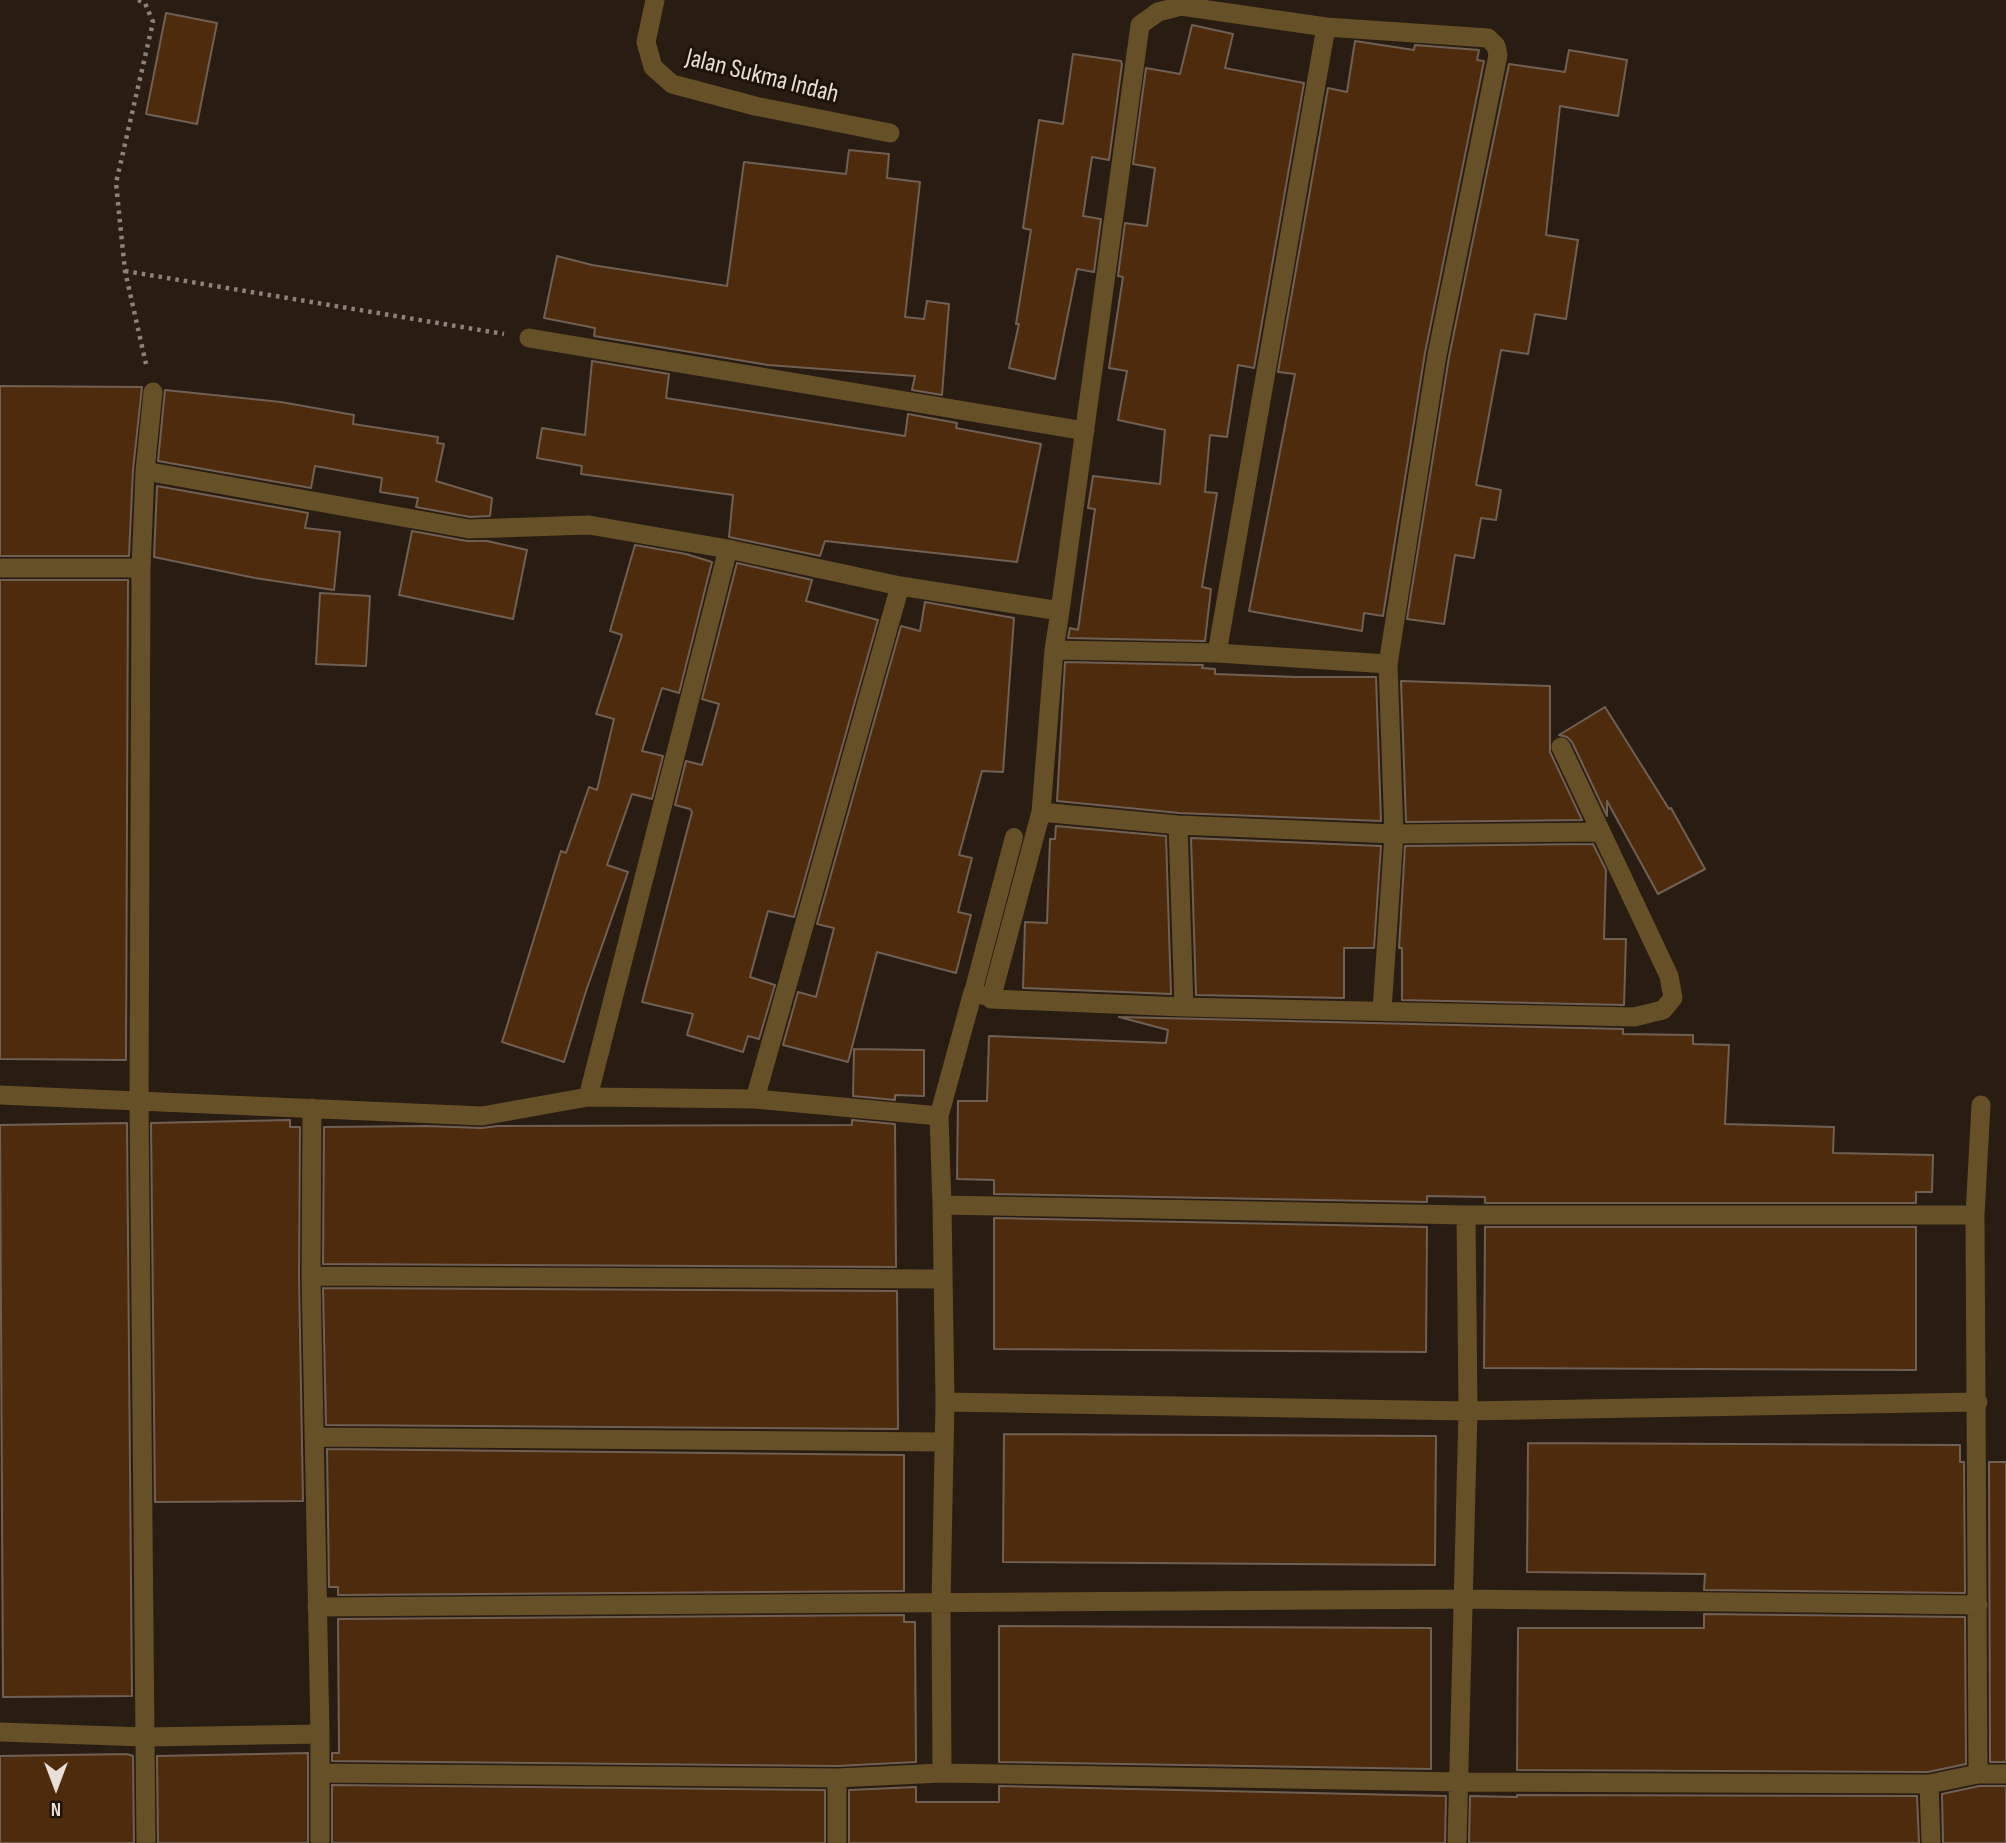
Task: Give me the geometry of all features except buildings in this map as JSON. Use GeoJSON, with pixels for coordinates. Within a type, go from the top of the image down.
{"type":"FeatureCollection","features":[{"type":"Feature","properties":{"kind":"street","name":"Jalan Sukma Indah"},"geometry":{"type":"LineString","coordinates":[[655,0],[646,42],[653,67],[672,85],[755,106],[890,133]]}},
{"type":"Feature","properties":{"kind":"street"},"geometry":{"type":"LineString","coordinates":[[942,1773],[941,1603],[945,1402],[939,1116],[982,995],[1041,812],[1054,650],[1140,25],[1158,12],[1181,6],[1326,27],[1488,38],[1496,46],[1498,55],[1437,355],[1388,664],[1394,834],[1382,1010]]}},
{"type":"Feature","properties":{"kind":"street"},"geometry":{"type":"LineString","coordinates":[[1217,653],[1326,27]]}},
{"type":"Feature","properties":{"kind":"street"},"geometry":{"type":"LineString","coordinates":[[529,338],[1084,431]]}},
{"type":"Feature","properties":{"kind":"street"},"geometry":{"type":"LineString","coordinates":[[146,1843],[139,1101],[141,568],[145,471],[153,391]]}},
{"type":"Feature","properties":{"kind":"street"},"geometry":{"type":"LineString","coordinates":[[145,471],[469,528],[589,525],[728,549],[900,586],[1059,611]]}},
{"type":"Feature","properties":{"kind":"street"},"geometry":{"type":"LineString","coordinates":[[588,1097],[728,549]]}},
{"type":"Feature","properties":{"kind":"street"},"geometry":{"type":"LineString","coordinates":[[0,568],[141,568]]}},
{"type":"Feature","properties":{"kind":"street"},"geometry":{"type":"LineString","coordinates":[[755,1099],[900,586]]}},
{"type":"Feature","properties":{"kind":"street"},"geometry":{"type":"LineString","coordinates":[[1054,650],[1217,653],[1388,664]]}},
{"type":"Feature","properties":{"kind":"street"},"geometry":{"type":"LineString","coordinates":[[982,995],[1184,1007],[1634,1017],[1663,1010],[1673,998],[1669,976],[1561,747]]}},
{"type":"Feature","properties":{"kind":"street"},"geometry":{"type":"LineString","coordinates":[[1041,812],[1178,825],[1394,834],[1600,832]]}},
{"type":"Feature","properties":{"kind":"street"},"geometry":{"type":"LineString","coordinates":[[1178,825],[1184,1007]]}},
{"type":"Feature","properties":{"kind":"street"},"geometry":{"type":"LineString","coordinates":[[0,1095],[482,1116],[588,1097],[755,1099],[939,1116]]}},
{"type":"Feature","properties":{"kind":"street"},"geometry":{"type":"LineString","coordinates":[[1978,1774],[1975,1215],[1981,1105]]}},
{"type":"Feature","properties":{"kind":"street"},"geometry":{"type":"LineString","coordinates":[[312,1108],[311,1276],[320,1843]]}},
{"type":"Feature","properties":{"kind":"street"},"geometry":{"type":"LineString","coordinates":[[942,1205],[1466,1215],[1975,1215]]}},
{"type":"Feature","properties":{"kind":"street"},"geometry":{"type":"LineString","coordinates":[[1457,1843],[1468,1411],[1466,1215]]}},
{"type":"Feature","properties":{"kind":"street"},"geometry":{"type":"LineString","coordinates":[[311,1276],[942,1279]]}},
{"type":"Feature","properties":{"kind":"street"},"geometry":{"type":"LineString","coordinates":[[945,1402],[1468,1411],[1978,1402]]}},
{"type":"Feature","properties":{"kind":"street"},"geometry":{"type":"LineString","coordinates":[[314,1437],[943,1442]]}},
{"type":"Feature","properties":{"kind":"street"},"geometry":{"type":"LineString","coordinates":[[317,1607],[1464,1599],[1978,1605]]}},
{"type":"Feature","properties":{"kind":"street"},"geometry":{"type":"LineString","coordinates":[[0,1732],[145,1737],[320,1734]]}},
{"type":"Feature","properties":{"kind":"street"},"geometry":{"type":"LineString","coordinates":[[320,1773],[837,1778],[942,1773],[1460,1782],[1929,1784],[1978,1774],[2006,1774]]}},
{"type":"Feature","properties":{"kind":"street"},"geometry":{"type":"LineString","coordinates":[[837,1778],[837,1843]]}},
{"type":"Feature","properties":{"kind":"street"},"geometry":{"type":"LineString","coordinates":[[1929,1784],[1931,1843]]}},
{"type":"Feature","properties":{"kind":"lane"},"geometry":{"type":"LineString","coordinates":[[982,995],[1014,837]]}},
{"type":"Feature","properties":{"kind":"path"},"geometry":{"type":"LineString","coordinates":[[138,0],[145,3],[153,22],[116,183],[125,271],[153,391]]}},
{"type":"Feature","properties":{"kind":"path"},"geometry":{"type":"LineString","coordinates":[[125,271],[529,338]]}}]}
